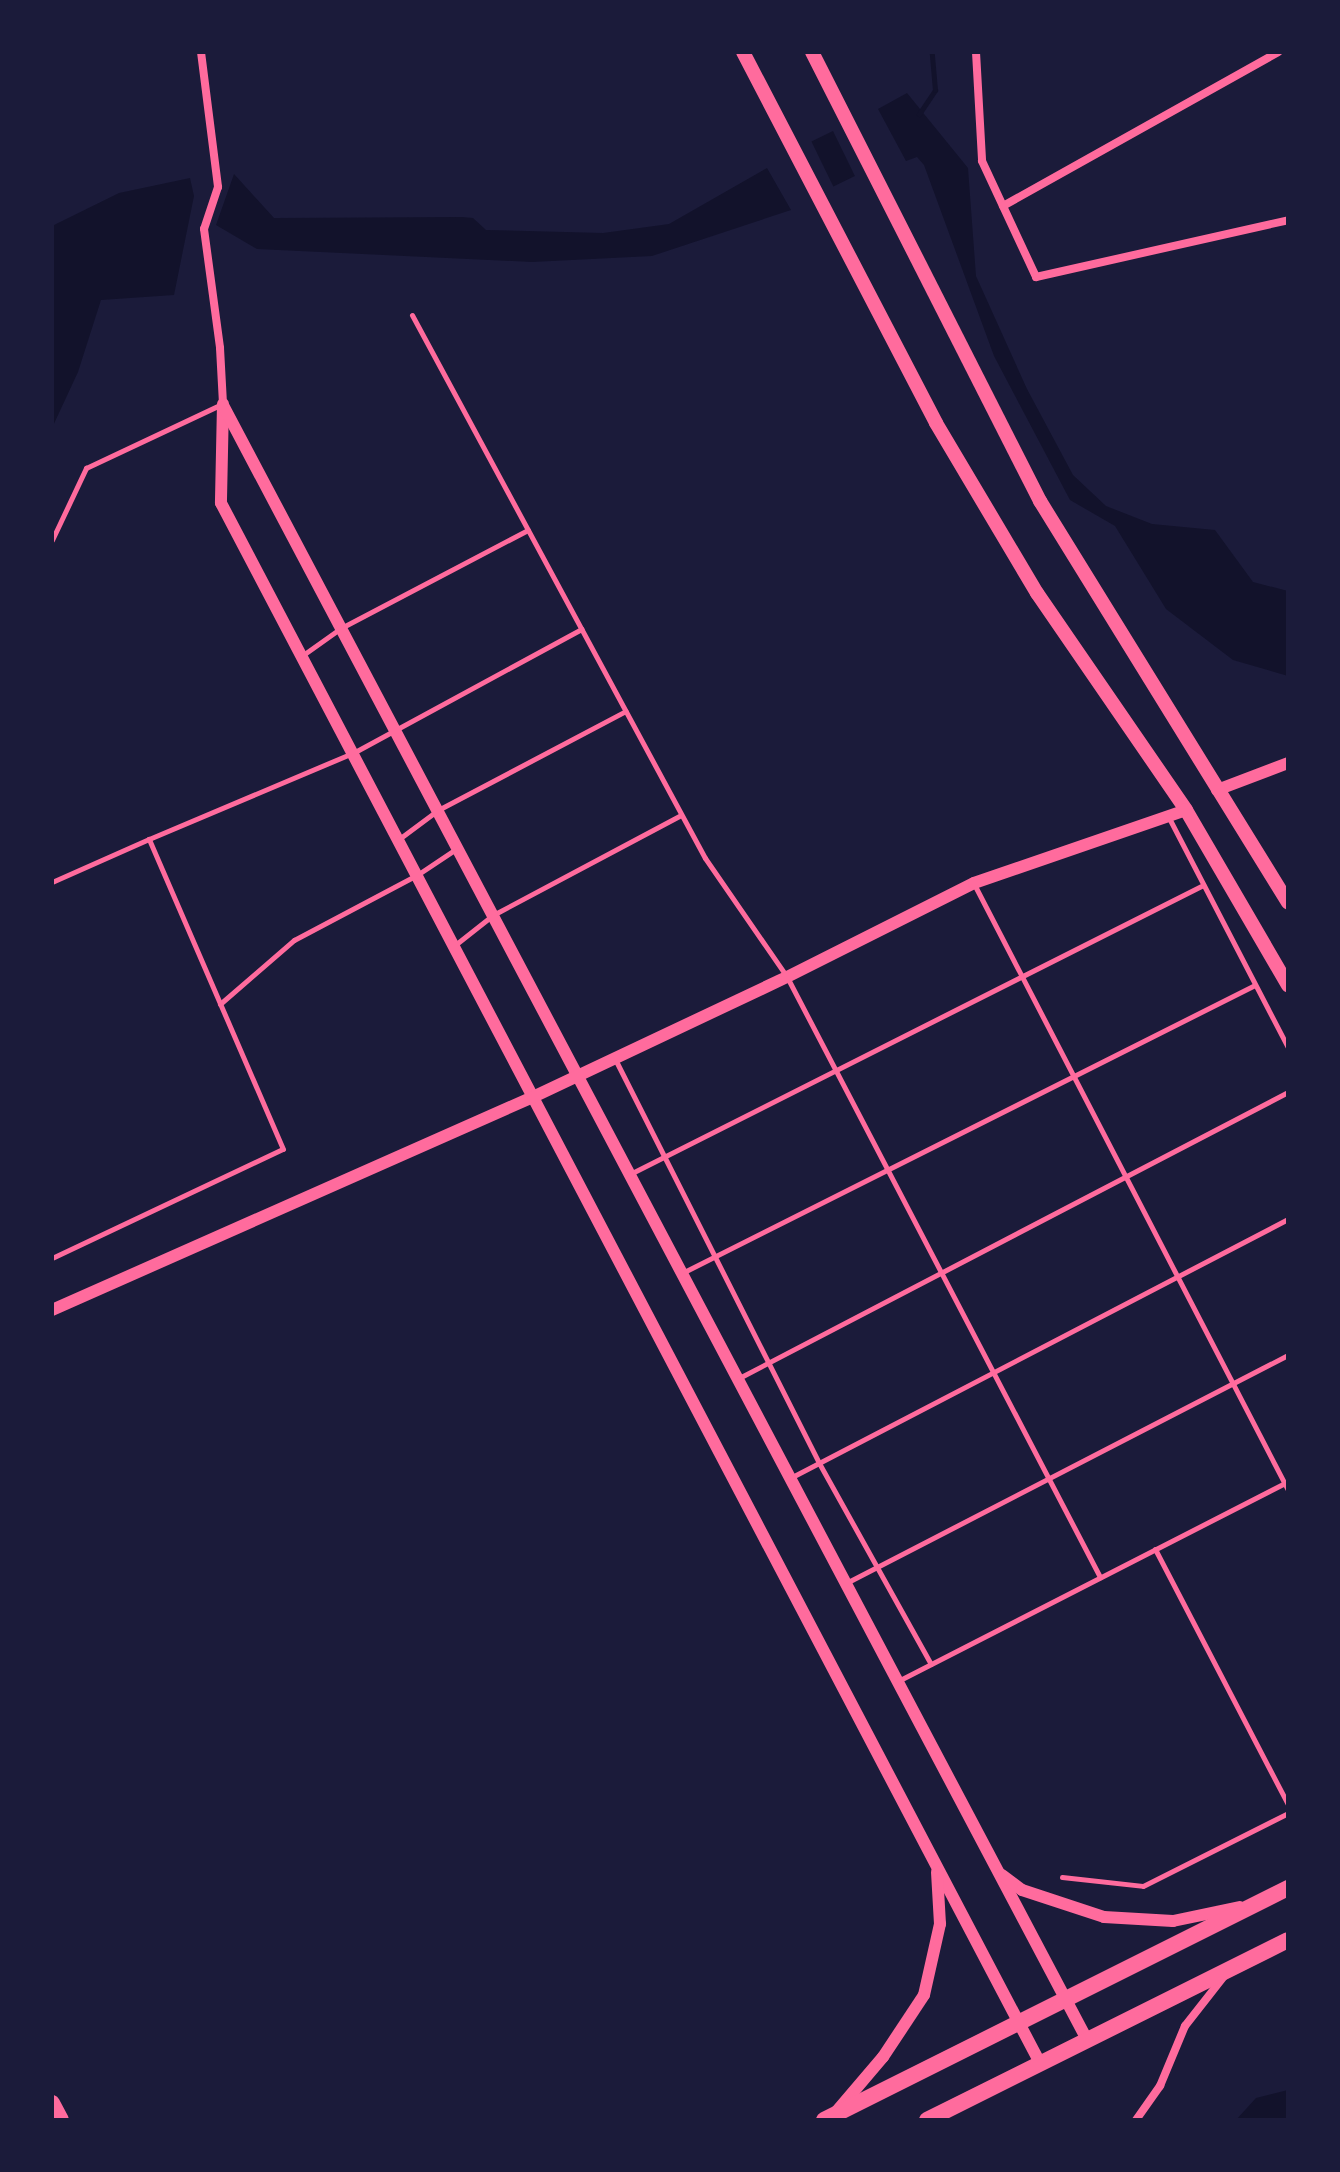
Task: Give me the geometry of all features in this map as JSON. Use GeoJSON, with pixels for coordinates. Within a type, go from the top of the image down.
{"type":"FeatureCollection","features":[{"type":"Feature","properties":{"kind":"main road"},"geometry":{"type":"LineString","coordinates":[[743,52],[936,423],[1037,593],[1186,810],[1288,985]]}},
{"type":"Feature","properties":{"kind":"main road"},"geometry":{"type":"LineString","coordinates":[[812,52],[1040,501],[1288,903]]}},
{"type":"Feature","properties":{"kind":"main road"},"geometry":{"type":"LineString","coordinates":[[829,2118],[1288,1888]]}},
{"type":"Feature","properties":{"kind":"main road"},"geometry":{"type":"LineString","coordinates":[[927,2120],[1288,1940]]}},
{"type":"Feature","properties":{"kind":"main road"},"geometry":{"type":"LineString","coordinates":[[52,2103],[61,2120]]}},
{"type":"Feature","properties":{"kind":"street"},"geometry":{"type":"LineString","coordinates":[[201,52],[218,187],[204,229],[220,348],[223,404],[221,503],[1040,2063]]}},
{"type":"Feature","properties":{"kind":"street"},"geometry":{"type":"LineString","coordinates":[[976,52],[982,161],[1036,277],[1288,220]]}},
{"type":"Feature","properties":{"kind":"street"},"geometry":{"type":"LineString","coordinates":[[1003,206],[1278,52]]}},
{"type":"Feature","properties":{"kind":"street"},"geometry":{"type":"LineString","coordinates":[[223,404],[1087,2040]]}},
{"type":"Feature","properties":{"kind":"street"},"geometry":{"type":"LineString","coordinates":[[1217,790],[1288,763]]}},
{"type":"Feature","properties":{"kind":"street"},"geometry":{"type":"LineString","coordinates":[[52,1310],[533,1097],[787,977],[974,883],[1186,810]]}},
{"type":"Feature","properties":{"kind":"street"},"geometry":{"type":"LineString","coordinates":[[829,2118],[883,2057],[924,1995],[940,1924],[936,1865]]}},
{"type":"Feature","properties":{"kind":"street"},"geometry":{"type":"LineString","coordinates":[[996,1871],[1022,1890],[1104,1917],[1173,1921],[1255,1904]]}},
{"type":"Feature","properties":{"kind":"street"},"geometry":{"type":"LineString","coordinates":[[1136,2120],[1160,2086],[1185,2026],[1228,1971]]}},
{"type":"Feature","properties":{"kind":"lane"},"geometry":{"type":"LineString","coordinates":[[412,315],[705,858],[787,977],[1100,1577]]}},
{"type":"Feature","properties":{"kind":"lane"},"geometry":{"type":"LineString","coordinates":[[52,540],[86,468],[223,404]]}},
{"type":"Feature","properties":{"kind":"lane"},"geometry":{"type":"LineString","coordinates":[[302,655],[341,628],[528,530]]}},
{"type":"Feature","properties":{"kind":"lane"},"geometry":{"type":"LineString","coordinates":[[52,882],[353,753],[581,629]]}},
{"type":"Feature","properties":{"kind":"lane"},"geometry":{"type":"LineString","coordinates":[[398,839],[438,810],[626,711]]}},
{"type":"Feature","properties":{"kind":"lane"},"geometry":{"type":"LineString","coordinates":[[454,946],[493,915],[681,815]]}},
{"type":"Feature","properties":{"kind":"lane"},"geometry":{"type":"LineString","coordinates":[[1168,816],[1288,1048]]}},
{"type":"Feature","properties":{"kind":"lane"},"geometry":{"type":"LineString","coordinates":[[52,1258],[283,1149],[149,839]]}},
{"type":"Feature","properties":{"kind":"lane"},"geometry":{"type":"LineString","coordinates":[[220,1004],[294,940],[417,875],[458,848]]}},
{"type":"Feature","properties":{"kind":"lane"},"geometry":{"type":"LineString","coordinates":[[974,883],[1288,1490]]}},
{"type":"Feature","properties":{"kind":"lane"},"geometry":{"type":"LineString","coordinates":[[630,1174],[1203,885]]}},
{"type":"Feature","properties":{"kind":"lane"},"geometry":{"type":"LineString","coordinates":[[682,1273],[1255,985]]}},
{"type":"Feature","properties":{"kind":"lane"},"geometry":{"type":"LineString","coordinates":[[614,1058],[819,1463],[931,1664]]}},
{"type":"Feature","properties":{"kind":"lane"},"geometry":{"type":"LineString","coordinates":[[738,1378],[1288,1092]]}},
{"type":"Feature","properties":{"kind":"lane"},"geometry":{"type":"LineString","coordinates":[[790,1478],[1288,1219]]}},
{"type":"Feature","properties":{"kind":"lane"},"geometry":{"type":"LineString","coordinates":[[846,1583],[1288,1355]]}},
{"type":"Feature","properties":{"kind":"lane"},"geometry":{"type":"LineString","coordinates":[[897,1681],[1286,1482]]}},
{"type":"Feature","properties":{"kind":"lane"},"geometry":{"type":"LineString","coordinates":[[1155,1549],[1288,1804]]}},
{"type":"Feature","properties":{"kind":"lane"},"geometry":{"type":"LineString","coordinates":[[1062,1877],[1143,1886],[1288,1813]]}},
{"type":"Feature","properties":{"kind":"shaded area"},"geometry":{"type":"Polygon","coordinates":[[[907,93],[968,168],[976,276],[1027,389],[1073,475],[1106,506],[1152,524],[1215,530],[1253,582],[1288,591],[1288,676],[1233,660],[1166,609],[1115,526],[1070,500],[994,356],[924,165],[917,157],[906,161],[878,109],[907,93]]]}},
{"type":"Feature","properties":{"kind":"shaded area"},"geometry":{"type":"Polygon","coordinates":[[[833,131],[855,176],[833,186],[811,142],[833,131]]]}},
{"type":"Feature","properties":{"kind":"shaded area"},"geometry":{"type":"Polygon","coordinates":[[[767,168],[791,210],[652,256],[532,262],[257,249],[216,225],[234,174],[274,218],[462,217],[473,218],[486,230],[603,233],[669,224],[767,168]]]}},
{"type":"Feature","properties":{"kind":"shaded area"},"geometry":{"type":"Polygon","coordinates":[[[190,178],[194,196],[174,295],[101,300],[78,372],[52,428],[52,226],[119,193],[190,178]]]}},
{"type":"Feature","properties":{"kind":"shaded area"},"geometry":{"type":"Polygon","coordinates":[[[1288,2090],[1288,2120],[1236,2120],[1256,2098],[1288,2090]]]}},
{"type":"Feature","properties":{"kind":"waterway"},"geometry":{"type":"LineString","coordinates":[[919,114],[935,90],[932,52]]}}]}
